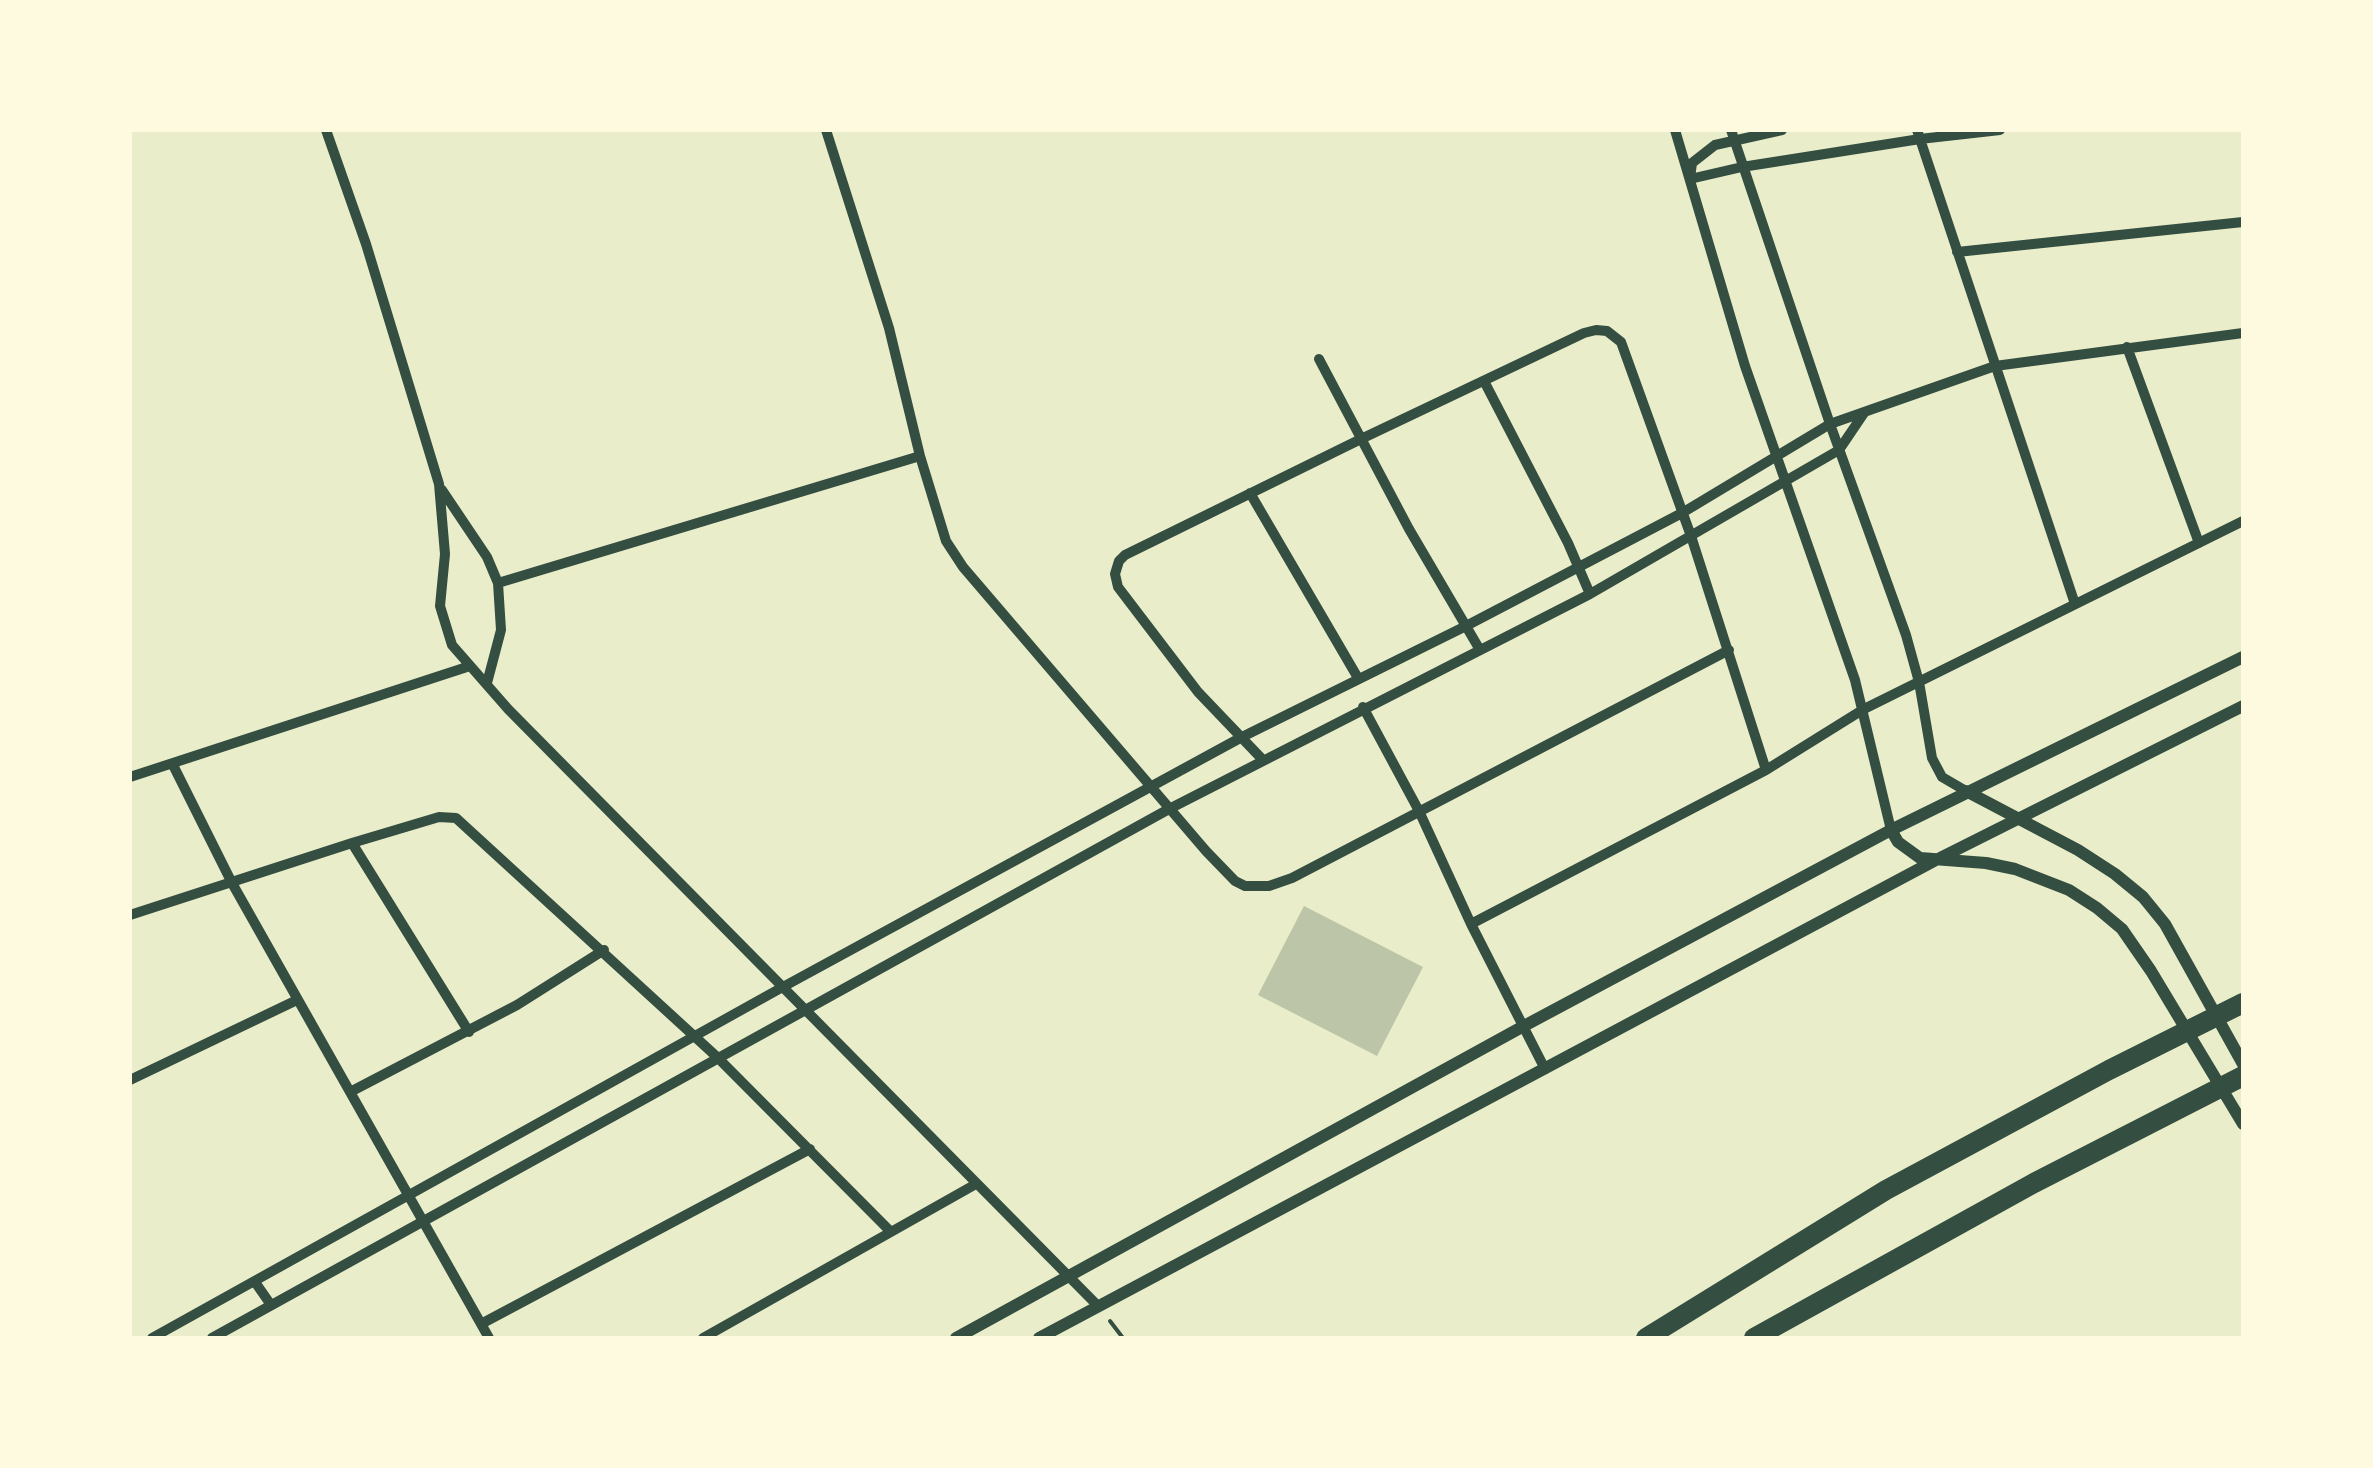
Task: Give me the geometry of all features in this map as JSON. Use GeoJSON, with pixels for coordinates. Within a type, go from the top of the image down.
{"type":"FeatureCollection","features":[{"type":"Feature","properties":{"kind":"highway"},"geometry":{"type":"LineString","coordinates":[[1646,1338],[1886,1190],[2109,1070],[2243,1004]]}},
{"type":"Feature","properties":{"kind":"highway"},"geometry":{"type":"LineString","coordinates":[[1754,1338],[2034,1183],[2243,1076]]}},
{"type":"Feature","properties":{"kind":"street"},"geometry":{"type":"LineString","coordinates":[[326,130],[366,244],[439,484],[445,531],[440,606],[452,645],[508,709],[802,1010],[1098,1306]]}},
{"type":"Feature","properties":{"kind":"street"},"geometry":{"type":"LineString","coordinates":[[826,130],[890,328],[942,531],[963,567],[1235,881],[1256,887],[1292,878],[1728,650]]}},
{"type":"Feature","properties":{"kind":"street"},"geometry":{"type":"LineString","coordinates":[[1675,130],[1745,366],[1864,709],[1892,830],[1908,852],[1934,861],[2015,869],[2070,890],[2097,908],[2122,929],[2152,970],[2243,1124]]}},
{"type":"Feature","properties":{"kind":"street"},"geometry":{"type":"LineString","coordinates":[[1690,179],[1697,157],[1732,134],[1782,130]]}},
{"type":"Feature","properties":{"kind":"street"},"geometry":{"type":"LineString","coordinates":[[1690,179],[1919,134],[2000,130]]}},
{"type":"Feature","properties":{"kind":"street"},"geometry":{"type":"LineString","coordinates":[[1732,134],[1906,636],[1936,769],[1942,777],[2022,818],[2115,874],[2143,897],[2165,924],[2243,1064]]}},
{"type":"Feature","properties":{"kind":"street"},"geometry":{"type":"LineString","coordinates":[[1919,134],[2075,604]]}},
{"type":"Feature","properties":{"kind":"street"},"geometry":{"type":"LineString","coordinates":[[1957,252],[2243,222]]}},
{"type":"Feature","properties":{"kind":"street"},"geometry":{"type":"LineString","coordinates":[[1262,759],[1169,657],[1118,587],[1115,574],[1125,555],[1361,438],[1584,332],[1596,330],[1621,342],[1691,536],[1766,770]]}},
{"type":"Feature","properties":{"kind":"street"},"geometry":{"type":"LineString","coordinates":[[152,1338],[781,988],[1242,738],[1682,513],[1830,424],[1995,366],[2243,332]]}},
{"type":"Feature","properties":{"kind":"street"},"geometry":{"type":"LineString","coordinates":[[2127,347],[2199,543]]}},
{"type":"Feature","properties":{"kind":"street"},"geometry":{"type":"LineString","coordinates":[[1319,359],[1480,650]]}},
{"type":"Feature","properties":{"kind":"street"},"geometry":{"type":"LineString","coordinates":[[1484,381],[1590,594]]}},
{"type":"Feature","properties":{"kind":"street"},"geometry":{"type":"LineString","coordinates":[[212,1338],[1262,759],[1590,594],[1839,450],[1864,413]]}},
{"type":"Feature","properties":{"kind":"street"},"geometry":{"type":"LineString","coordinates":[[498,583],[920,456]]}},
{"type":"Feature","properties":{"kind":"street"},"geometry":{"type":"LineString","coordinates":[[439,484],[487,557],[502,598],[501,630],[487,683]]}},
{"type":"Feature","properties":{"kind":"street"},"geometry":{"type":"LineString","coordinates":[[1250,494],[1358,678]]}},
{"type":"Feature","properties":{"kind":"street"},"geometry":{"type":"LineString","coordinates":[[1471,924],[1766,770],[1864,709],[2243,521]]}},
{"type":"Feature","properties":{"kind":"street"},"geometry":{"type":"LineString","coordinates":[[956,1338],[1522,1027],[1892,830],[2243,656]]}},
{"type":"Feature","properties":{"kind":"street"},"geometry":{"type":"LineString","coordinates":[[130,777],[470,666]]}},
{"type":"Feature","properties":{"kind":"street"},"geometry":{"type":"LineString","coordinates":[[1039,1338],[1934,861],[2243,706]]}},
{"type":"Feature","properties":{"kind":"street"},"geometry":{"type":"LineString","coordinates":[[1364,707],[1419,810],[1471,924],[1545,1069]]}},
{"type":"Feature","properties":{"kind":"street"},"geometry":{"type":"LineString","coordinates":[[173,765],[232,883],[489,1338]]}},
{"type":"Feature","properties":{"kind":"street"},"geometry":{"type":"LineString","coordinates":[[130,915],[439,817],[463,820],[717,1057],[891,1232]]}},
{"type":"Feature","properties":{"kind":"street"},"geometry":{"type":"LineString","coordinates":[[352,843],[469,1032]]}},
{"type":"Feature","properties":{"kind":"street"},"geometry":{"type":"LineString","coordinates":[[352,1091],[469,1032],[604,950]]}},
{"type":"Feature","properties":{"kind":"street"},"geometry":{"type":"LineString","coordinates":[[130,1080],[297,1000]]}},
{"type":"Feature","properties":{"kind":"street"},"geometry":{"type":"LineString","coordinates":[[481,1324],[810,1149]]}},
{"type":"Feature","properties":{"kind":"street"},"geometry":{"type":"LineString","coordinates":[[703,1338],[976,1184]]}},
{"type":"Feature","properties":{"kind":"street"},"geometry":{"type":"LineString","coordinates":[[255,1282],[271,1305]]}},
{"type":"Feature","properties":{"kind":"building"},"geometry":{"type":"Polygon","coordinates":[[[1304,906],[1423,967],[1377,1056],[1258,995],[1304,906]]]}}]}
